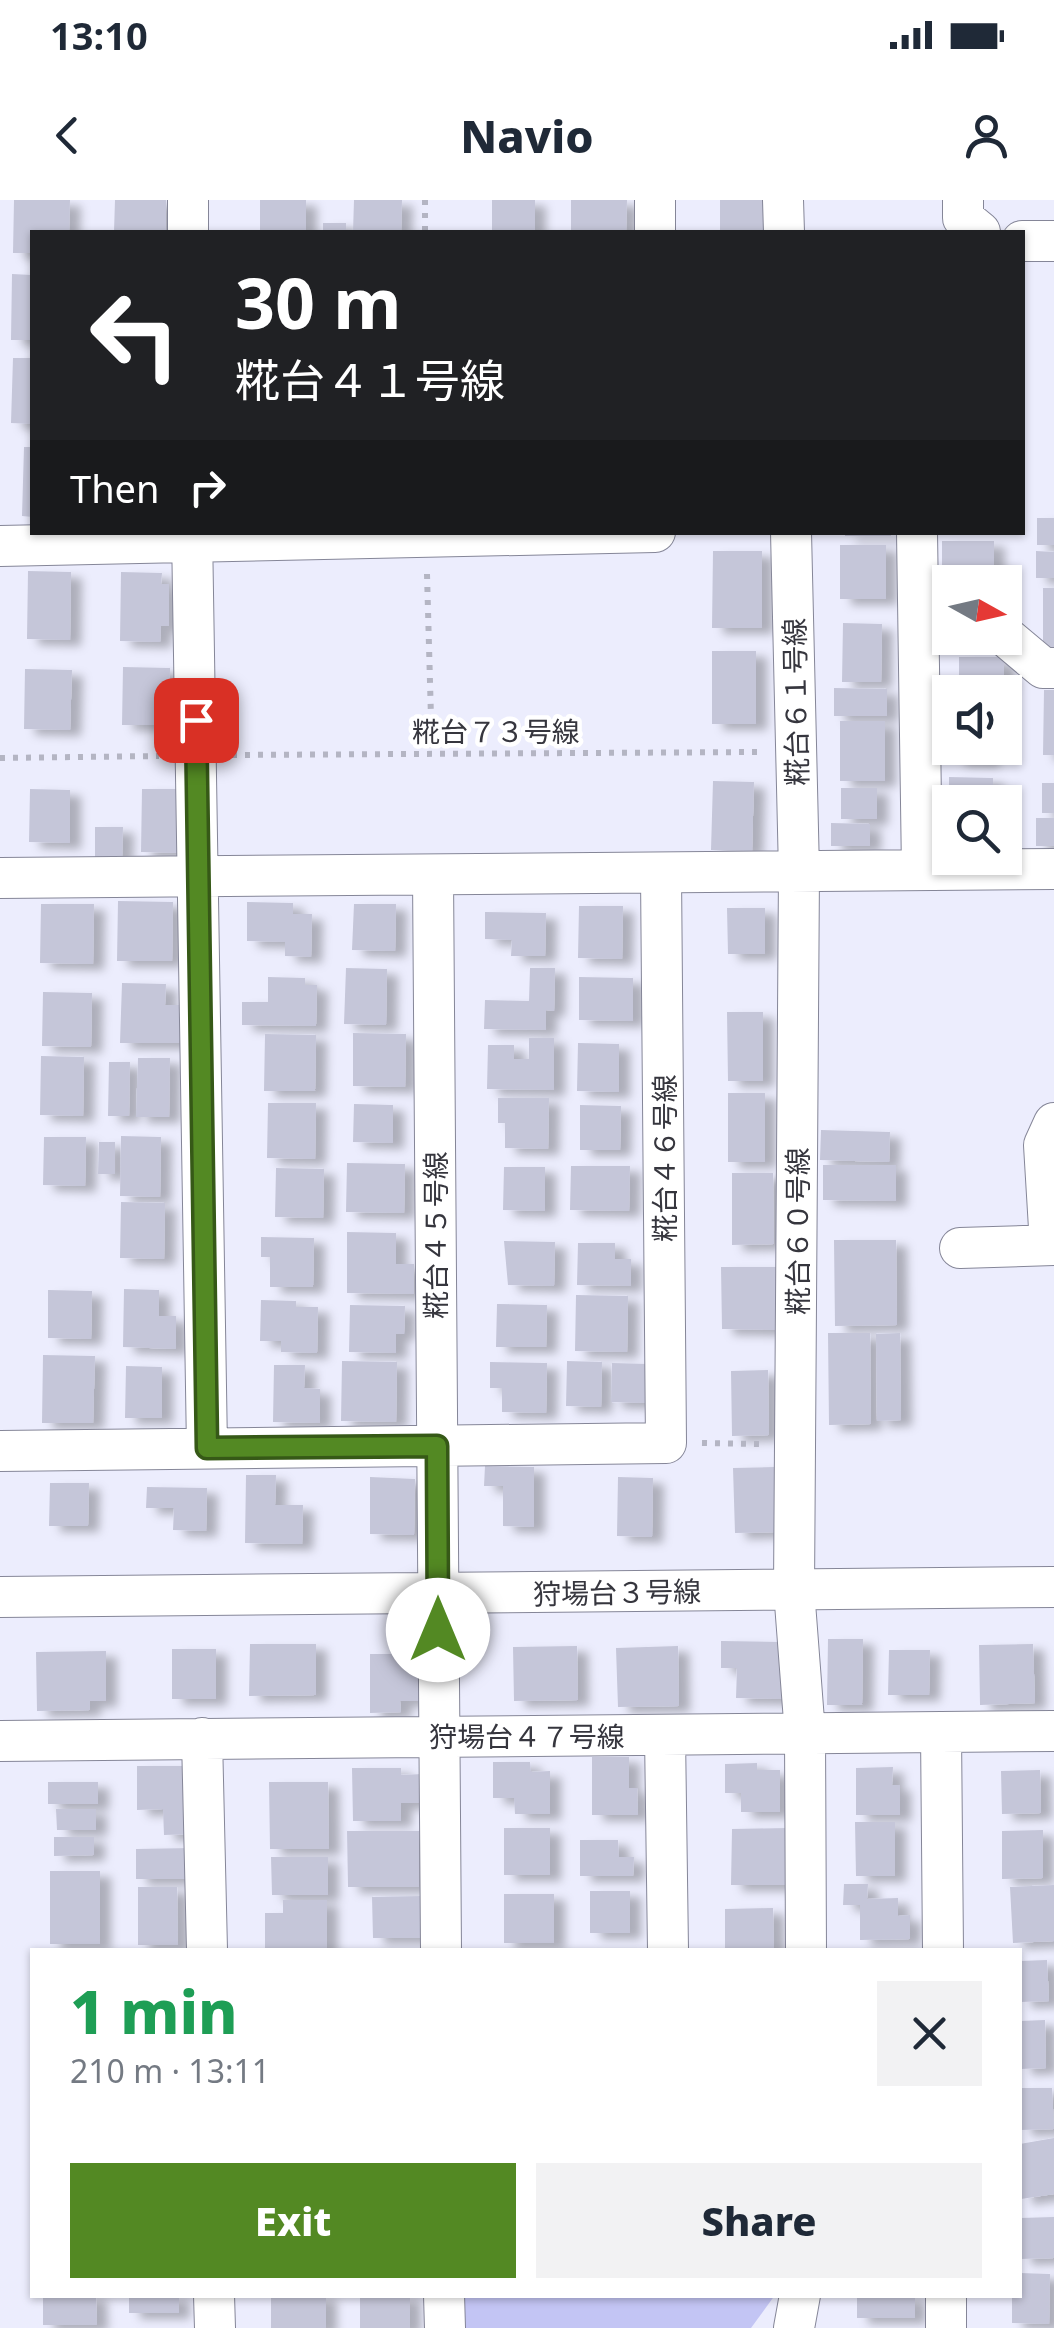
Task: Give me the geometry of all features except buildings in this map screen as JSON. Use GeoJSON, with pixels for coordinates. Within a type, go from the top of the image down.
{"type":"FeatureCollection","features":[{"type":"Feature","properties":{"kind":"street"},"geometry":{"type":"LineString","coordinates":[[188,200],[188,230]]}},
{"type":"Feature","properties":{"kind":"street"},"geometry":{"type":"LineString","coordinates":[[655,200],[655,230]]}},
{"type":"Feature","properties":{"kind":"street"},"geometry":{"type":"LineString","coordinates":[[783,200],[784,230]]}},
{"type":"Feature","properties":{"kind":"street"},"geometry":{"type":"LineString","coordinates":[[963,200],[964,218],[978,230]]}},
{"type":"Feature","properties":{"kind":"street"},"geometry":{"type":"LineString","coordinates":[[1025,242],[1054,241]]}},
{"type":"Feature","properties":{"kind":"street"},"geometry":{"type":"LineString","coordinates":[[0,546],[348,535]]}},
{"type":"Feature","properties":{"kind":"street","name":"糀台６１号線"},"geometry":{"type":"LineString","coordinates":[[791,535],[799,872]]}},
{"type":"Feature","properties":{"kind":"street"},"geometry":{"type":"LineString","coordinates":[[918,535],[932,617]]}},
{"type":"Feature","properties":{"kind":"street"},"geometry":{"type":"LineString","coordinates":[[192,537],[207,1448]]}},
{"type":"Feature","properties":{"kind":"street"},"geometry":{"type":"LineString","coordinates":[[1022,650],[1043,668],[1054,668]]}},
{"type":"Feature","properties":{"kind":"street"},"geometry":{"type":"LineString","coordinates":[[922,870],[933,655]]}},
{"type":"Feature","properties":{"kind":"street"},"geometry":{"type":"LineString","coordinates":[[0,878],[1054,869]]}},
{"type":"Feature","properties":{"kind":"street","name":"糀台６０号線"},"geometry":{"type":"LineString","coordinates":[[799,872],[794,1590],[805,1734],[806,1948]]}},
{"type":"Feature","properties":{"kind":"street","name":"糀台４６号線"},"geometry":{"type":"LineString","coordinates":[[661,874],[666,1443]]}},
{"type":"Feature","properties":{"kind":"street","name":"糀台４５号線"},"geometry":{"type":"LineString","coordinates":[[433,875],[441,1948]]}},
{"type":"Feature","properties":{"kind":"street"},"geometry":{"type":"LineString","coordinates":[[960,1248],[1052,1245],[1044,1145],[1054,1124]]}},
{"type":"Feature","properties":{"kind":"street"},"geometry":{"type":"LineString","coordinates":[[0,1452],[666,1443]]}},
{"type":"Feature","properties":{"kind":"street","name":"狩場台３号線"},"geometry":{"type":"LineString","coordinates":[[0,1598],[1054,1588]]}},
{"type":"Feature","properties":{"kind":"street","name":"狩場台４７号線"},"geometry":{"type":"LineString","coordinates":[[0,1741],[1054,1731]]}},
{"type":"Feature","properties":{"kind":"street"},"geometry":{"type":"LineString","coordinates":[[941,1732],[943,1948]]}},
{"type":"Feature","properties":{"kind":"street"},"geometry":{"type":"LineString","coordinates":[[665,1735],[668,1948]]}},
{"type":"Feature","properties":{"kind":"street"},"geometry":{"type":"LineString","coordinates":[[202,1738],[206,1948]]}},
{"type":"Feature","properties":{"kind":"street"},"geometry":{"type":"LineString","coordinates":[[214,2298],[215,2328]]}},
{"type":"Feature","properties":{"kind":"street"},"geometry":{"type":"LineString","coordinates":[[444,2298],[445,2328]]}},
{"type":"Feature","properties":{"kind":"street"},"geometry":{"type":"LineString","coordinates":[[794,2328],[799,2298]]}},
{"type":"Feature","properties":{"kind":"street"},"geometry":{"type":"LineString","coordinates":[[946,2298],[946,2328]]}},
{"type":"Feature","properties":{"kind":"path"},"geometry":{"type":"LineString","coordinates":[[424,200],[425,230]]}},
{"type":"Feature","properties":{"kind":"path"},"geometry":{"type":"LineString","coordinates":[[426,535],[432,754]]}},
{"type":"Feature","properties":{"kind":"path","name":"糀台７３号線"},"geometry":{"type":"LineString","coordinates":[[0,758],[796,752]]}},
{"type":"Feature","properties":{"kind":"path"},"geometry":{"type":"LineString","coordinates":[[666,1443],[795,1444]]}},
{"type":"Feature","properties":{"kind":"shaded area"},"geometry":{"type":"Polygon","coordinates":[[[463,2298],[773,2298],[751,2328],[463,2328],[463,2298]]]}},
{"type":"Feature","properties":{"kind":"route"},"geometry":{"type":"LineString","coordinates":[[196,720],[207,1448],[437,1446],[438,1630]]}}]}
